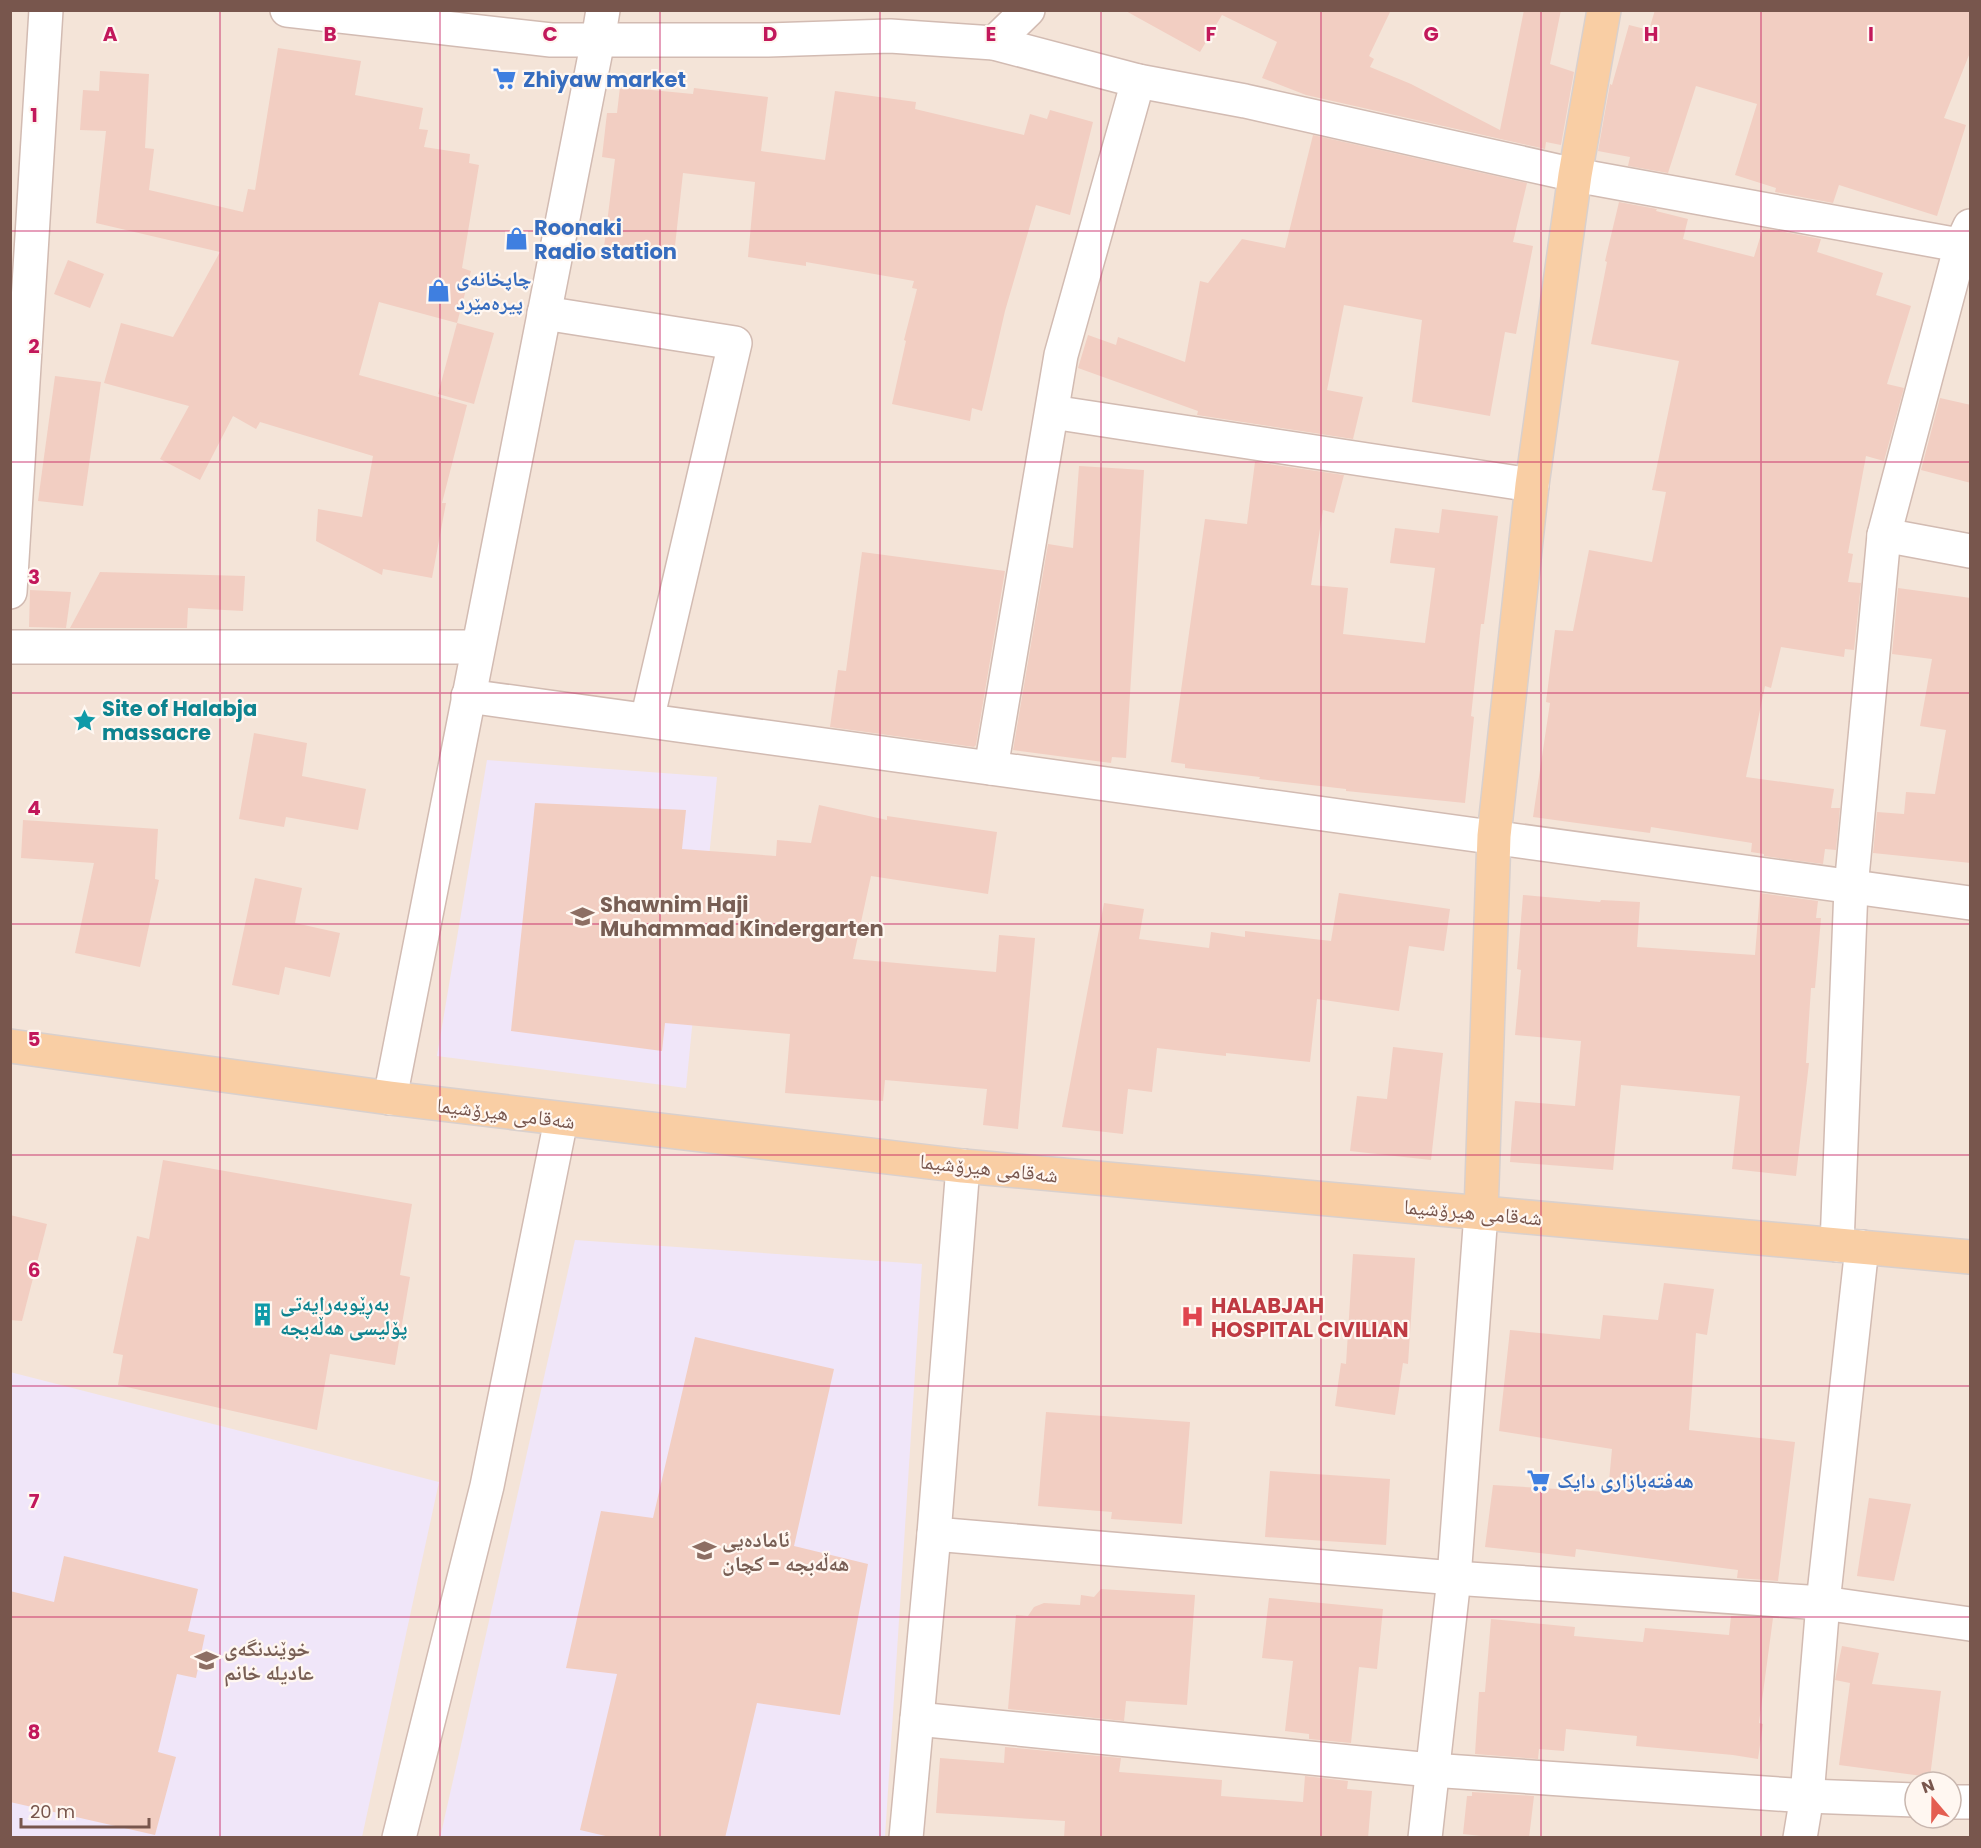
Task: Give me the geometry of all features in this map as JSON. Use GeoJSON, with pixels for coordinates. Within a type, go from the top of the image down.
{"type":"FeatureCollection","features":[{"type":"Feature","properties":{"kind":"main road"},"geometry":{"type":"LineString","coordinates":[[1481,1213],[1494,836],[1532,485],[1575,175],[1604,10]]}},
{"type":"Feature","properties":{"kind":"main road","name":"شەقامی هیرۆشیما"},"geometry":{"type":"LineString","coordinates":[[10,1046],[561,1120],[963,1166],[1971,1257]]}},
{"type":"Feature","properties":{"kind":"street"},"geometry":{"type":"LineString","coordinates":[[10,592],[12,527],[46,10]]}},
{"type":"Feature","properties":{"kind":"street"},"geometry":{"type":"LineString","coordinates":[[286,10],[551,40],[601,25],[768,40],[890,36],[994,43],[1138,81],[1245,101],[1575,175],[1967,239],[1884,535],[1851,888],[1850,1246],[1807,1796],[1800,1838]]}},
{"type":"Feature","properties":{"kind":"street"},"geometry":{"type":"LineString","coordinates":[[994,43],[1028,10]]}},
{"type":"Feature","properties":{"kind":"street"},"geometry":{"type":"LineString","coordinates":[[390,1098],[601,25]]}},
{"type":"Feature","properties":{"kind":"street"},"geometry":{"type":"LineString","coordinates":[[991,768],[1061,355],[1138,81]]}},
{"type":"Feature","properties":{"kind":"street"},"geometry":{"type":"LineString","coordinates":[[544,313],[735,344],[647,720]]}},
{"type":"Feature","properties":{"kind":"street"},"geometry":{"type":"LineString","coordinates":[[1052,412],[1532,485]]}},
{"type":"Feature","properties":{"kind":"street"},"geometry":{"type":"LineString","coordinates":[[1884,535],[1971,551]]}},
{"type":"Feature","properties":{"kind":"street"},"geometry":{"type":"LineString","coordinates":[[10,647],[477,647]]}},
{"type":"Feature","properties":{"kind":"street"},"geometry":{"type":"LineString","coordinates":[[468,696],[1971,903]]}},
{"type":"Feature","properties":{"kind":"street"},"geometry":{"type":"LineString","coordinates":[[399,1838],[487,1486],[561,1120]]}},
{"type":"Feature","properties":{"kind":"street"},"geometry":{"type":"LineString","coordinates":[[906,1838],[934,1534],[963,1166]]}},
{"type":"Feature","properties":{"kind":"street"},"geometry":{"type":"LineString","coordinates":[[1425,1838],[1454,1578],[1481,1213]]}},
{"type":"Feature","properties":{"kind":"street"},"geometry":{"type":"LineString","coordinates":[[934,1534],[1454,1578],[1823,1604],[1971,1624]]}},
{"type":"Feature","properties":{"kind":"street"},"geometry":{"type":"LineString","coordinates":[[917,1719],[1431,1770],[1807,1796],[1903,1800]]}},
{"type":"Feature","properties":{"kind":"shaded area"},"geometry":{"type":"Polygon","coordinates":[[[11,11],[1970,11],[1970,1837],[11,1838],[11,11]]]}},
{"type":"Feature","properties":{"kind":"shaded area","name":"Shawnim Haji Muhammad Kindergarten"},"geometry":{"type":"Polygon","coordinates":[[[487,760],[717,777],[686,1088],[437,1056],[487,760]]]}},
{"type":"Feature","properties":{"kind":"shaded area","name":"ئامادەیی هەڵەبجە - کچان"},"geometry":{"type":"Polygon","coordinates":[[[575,1240],[922,1264],[885,1837],[440,1838],[575,1240]]]}},
{"type":"Feature","properties":{"kind":"shaded area","name":"خوێندنگەی عادیلە خانم"},"geometry":{"type":"Polygon","coordinates":[[[10,1372],[439,1482],[362,1837],[11,1837],[10,1372]]]}},
{"type":"Feature","properties":{"kind":"building"},"geometry":{"type":"Polygon","coordinates":[[[1124,10],[1391,10],[1369,56],[1374,59],[1370,67],[1411,84],[1500,130],[1524,10],[1561,10],[1550,64],[1574,72],[1561,145],[1546,142],[1545,149],[1306,95],[1262,78],[1277,42],[1222,15],[1200,52],[1124,10]]]}},
{"type":"Feature","properties":{"kind":"building"},"geometry":{"type":"Polygon","coordinates":[[[1655,10],[1971,10],[1971,50],[1944,118],[1966,125],[1937,216],[1839,185],[1833,203],[1775,192],[1776,188],[1735,175],[1757,104],[1696,86],[1668,173],[1628,166],[1630,157],[1598,151],[1610,84],[1612,85],[1629,25],[1649,30],[1655,10]]]}},
{"type":"Feature","properties":{"kind":"building"},"geometry":{"type":"Polygon","coordinates":[[[278,48],[361,61],[355,95],[423,108],[419,129],[428,130],[424,147],[470,154],[469,163],[479,165],[462,268],[471,271],[457,323],[379,302],[359,375],[467,405],[442,503],[446,503],[432,578],[383,569],[382,575],[316,541],[318,509],[362,517],[373,456],[260,422],[256,429],[233,416],[200,480],[160,459],[189,406],[104,383],[121,323],[173,337],[220,252],[96,223],[106,131],[80,130],[83,90],[99,91],[100,71],[149,74],[145,148],[154,149],[149,190],[243,212],[248,189],[255,190],[278,48]]]}},
{"type":"Feature","properties":{"kind":"building"},"geometry":{"type":"Polygon","coordinates":[[[620,87],[693,94],[694,88],[768,97],[761,151],[825,160],[835,91],[916,102],[915,109],[1024,135],[1030,114],[1047,119],[1050,110],[1093,122],[1070,215],[1036,205],[1005,311],[982,411],[972,408],[970,421],[892,404],[906,341],[904,340],[917,289],[912,288],[914,281],[806,262],[806,266],[748,257],[755,182],[683,173],[674,255],[604,247],[615,159],[602,157],[607,113],[617,113],[620,87]]]}},
{"type":"Feature","properties":{"kind":"building"},"geometry":{"type":"Polygon","coordinates":[[[1313,135],[1527,183],[1513,242],[1533,246],[1516,334],[1505,332],[1490,416],[1412,402],[1422,320],[1344,305],[1327,390],[1363,397],[1353,439],[1197,415],[1198,411],[1078,368],[1088,335],[1116,345],[1118,337],[1185,362],[1200,281],[1208,283],[1242,239],[1285,248],[1313,135]]]}},
{"type":"Feature","properties":{"kind":"building"},"geometry":{"type":"Polygon","coordinates":[[[1619,202],[1657,209],[1656,211],[1688,219],[1683,239],[1754,257],[1763,228],[1821,239],[1817,252],[1883,273],[1876,295],[1911,306],[1887,384],[1904,388],[1884,461],[1866,456],[1848,553],[1853,554],[1848,582],[1861,583],[1854,650],[1845,649],[1844,657],[1781,647],[1771,688],[1765,686],[1746,777],[1834,789],[1831,808],[1840,808],[1836,850],[1825,849],[1823,864],[1764,856],[1764,854],[1751,852],[1752,843],[1651,827],[1650,833],[1533,817],[1550,703],[1546,702],[1555,630],[1573,631],[1589,550],[1652,562],[1666,492],[1652,490],[1679,361],[1591,344],[1607,262],[1605,261],[1619,202]]]}},
{"type":"Feature","properties":{"kind":"building"},"geometry":{"type":"Polygon","coordinates":[[[68,260],[104,274],[90,308],[54,294],[68,260]]]}},
{"type":"Feature","properties":{"kind":"building"},"geometry":{"type":"Polygon","coordinates":[[[457,323],[494,333],[474,404],[438,394],[457,323]]]}},
{"type":"Feature","properties":{"kind":"building"},"geometry":{"type":"Polygon","coordinates":[[[55,376],[101,382],[83,506],[38,501],[55,376]]]}},
{"type":"Feature","properties":{"kind":"building"},"geometry":{"type":"Polygon","coordinates":[[[1940,398],[1971,405],[1971,483],[1921,470],[1940,398]]]}},
{"type":"Feature","properties":{"kind":"building"},"geometry":{"type":"Polygon","coordinates":[[[1255,462],[1344,475],[1334,513],[1323,510],[1311,585],[1348,588],[1343,634],[1425,643],[1435,568],[1390,563],[1395,528],[1439,533],[1442,509],[1498,516],[1484,624],[1481,624],[1465,803],[1346,791],[1346,789],[1259,779],[1260,777],[1185,768],[1185,764],[1171,762],[1205,519],[1247,524],[1255,462]]]}},
{"type":"Feature","properties":{"kind":"building"},"geometry":{"type":"Polygon","coordinates":[[[1079,466],[1144,470],[1126,758],[1112,757],[1111,763],[1013,750],[1048,544],[1073,548],[1079,466]]]}},
{"type":"Feature","properties":{"kind":"building"},"geometry":{"type":"Polygon","coordinates":[[[862,552],[1005,571],[974,747],[830,727],[838,670],[846,671],[862,552]]]}},
{"type":"Feature","properties":{"kind":"building"},"geometry":{"type":"Polygon","coordinates":[[[100,572],[245,576],[243,611],[188,608],[187,628],[70,628],[100,572]]]}},
{"type":"Feature","properties":{"kind":"building"},"geometry":{"type":"Polygon","coordinates":[[[1898,588],[1971,598],[1971,863],[1873,853],[1877,812],[1904,814],[1906,792],[1935,794],[1946,730],[1920,726],[1932,659],[1892,654],[1898,588]]]}},
{"type":"Feature","properties":{"kind":"building"},"geometry":{"type":"Polygon","coordinates":[[[30,590],[71,592],[66,628],[29,627],[30,590]]]}},
{"type":"Feature","properties":{"kind":"building"},"geometry":{"type":"Polygon","coordinates":[[[254,733],[307,743],[302,776],[366,789],[358,830],[286,817],[284,827],[239,819],[254,733]]]}},
{"type":"Feature","properties":{"kind":"building"},"geometry":{"type":"Polygon","coordinates":[[[535,803],[686,810],[682,849],[776,856],[777,840],[811,843],[819,805],[887,820],[887,816],[997,832],[988,894],[871,876],[853,959],[996,972],[999,935],[1035,938],[1018,1129],[983,1125],[987,1089],[885,1080],[883,1101],[785,1093],[790,1034],[665,1023],[662,1051],[511,1031],[535,803]]]}},
{"type":"Feature","properties":{"kind":"building"},"geometry":{"type":"Polygon","coordinates":[[[23,820],[158,829],[155,879],[159,880],[140,967],[75,953],[94,863],[21,858],[23,820]]]}},
{"type":"Feature","properties":{"kind":"building"},"geometry":{"type":"Polygon","coordinates":[[[255,878],[302,888],[295,923],[340,933],[330,977],[285,967],[279,995],[232,985],[255,878]]]}},
{"type":"Feature","properties":{"kind":"building"},"geometry":{"type":"Polygon","coordinates":[[[1339,893],[1450,909],[1444,951],[1409,946],[1399,1011],[1317,999],[1310,1062],[1157,1048],[1152,1092],[1128,1089],[1123,1134],[1062,1127],[1104,903],[1144,909],[1139,939],[1209,948],[1211,932],[1245,937],[1245,931],[1331,941],[1339,893]]]}},
{"type":"Feature","properties":{"kind":"building"},"geometry":{"type":"Polygon","coordinates":[[[1760,893],[1818,901],[1816,918],[1821,918],[1815,988],[1811,988],[1806,1063],[1809,1063],[1796,1176],[1732,1169],[1740,1096],[1621,1085],[1613,1170],[1510,1162],[1515,1101],[1575,1106],[1581,1041],[1515,1035],[1521,970],[1517,969],[1523,895],[1600,902],[1601,900],[1640,902],[1637,947],[1755,955],[1760,893]]]}},
{"type":"Feature","properties":{"kind":"building"},"geometry":{"type":"Polygon","coordinates":[[[1393,1047],[1443,1053],[1431,1160],[1350,1151],[1357,1096],[1387,1099],[1393,1047]]]}},
{"type":"Feature","properties":{"kind":"building","name":"بەڕێوبەرایەتی پۆلیسی هەڵەبجە"},"geometry":{"type":"Polygon","coordinates":[[[163,1160],[412,1204],[400,1275],[410,1277],[395,1365],[330,1354],[317,1430],[118,1385],[123,1355],[113,1353],[137,1236],[149,1239],[163,1160]]]}},
{"type":"Feature","properties":{"kind":"building"},"geometry":{"type":"Polygon","coordinates":[[[10,1215],[47,1224],[22,1321],[10,1320],[10,1215]]]}},
{"type":"Feature","properties":{"kind":"building"},"geometry":{"type":"Polygon","coordinates":[[[1353,1254],[1415,1258],[1408,1364],[1403,1363],[1395,1415],[1335,1406],[1341,1363],[1346,1364],[1353,1254]]]}},
{"type":"Feature","properties":{"kind":"building"},"geometry":{"type":"Polygon","coordinates":[[[1664,1283],[1714,1289],[1707,1335],[1696,1333],[1689,1430],[1795,1442],[1778,1581],[1737,1578],[1738,1570],[1576,1549],[1575,1557],[1485,1547],[1493,1485],[1608,1492],[1612,1449],[1499,1431],[1510,1330],[1600,1339],[1603,1315],[1658,1320],[1664,1283]]]}},
{"type":"Feature","properties":{"kind":"building"},"geometry":{"type":"Polygon","coordinates":[[[695,1337],[834,1369],[794,1546],[868,1564],[840,1715],[757,1703],[725,1838],[614,1838],[580,1830],[617,1674],[566,1668],[601,1511],[653,1518],[695,1337]]]}},
{"type":"Feature","properties":{"kind":"building"},"geometry":{"type":"Polygon","coordinates":[[[1046,1412],[1190,1422],[1182,1524],[1111,1519],[1112,1512],[1038,1506],[1046,1412]]]}},
{"type":"Feature","properties":{"kind":"building"},"geometry":{"type":"Polygon","coordinates":[[[1270,1471],[1390,1479],[1386,1545],[1265,1537],[1270,1471]]]}},
{"type":"Feature","properties":{"kind":"building"},"geometry":{"type":"Polygon","coordinates":[[[1869,1498],[1911,1504],[1894,1581],[1857,1576],[1869,1498]]]}},
{"type":"Feature","properties":{"kind":"building"},"geometry":{"type":"Polygon","coordinates":[[[64,1556],[198,1589],[188,1631],[205,1635],[196,1678],[177,1674],[158,1752],[176,1757],[155,1835],[10,1802],[10,1591],[54,1602],[64,1556]]]}},
{"type":"Feature","properties":{"kind":"building"},"geometry":{"type":"Polygon","coordinates":[[[1101,1589],[1195,1595],[1187,1705],[1126,1701],[1124,1721],[1008,1709],[1016,1615],[1028,1616],[1034,1607],[1044,1603],[1080,1605],[1081,1595],[1094,1597],[1101,1589]]]}},
{"type":"Feature","properties":{"kind":"building"},"geometry":{"type":"Polygon","coordinates":[[[1269,1598],[1383,1609],[1377,1669],[1359,1667],[1351,1743],[1309,1739],[1309,1734],[1285,1731],[1293,1661],[1262,1658],[1269,1598]]]}},
{"type":"Feature","properties":{"kind":"building"},"geometry":{"type":"Polygon","coordinates":[[[1731,1616],[1773,1618],[1759,1723],[1763,1724],[1758,1759],[1636,1746],[1637,1736],[1566,1729],[1564,1751],[1539,1749],[1538,1759],[1475,1754],[1479,1692],[1485,1692],[1491,1619],[1575,1627],[1574,1636],[1643,1642],[1645,1628],[1729,1635],[1731,1616]]]}},
{"type":"Feature","properties":{"kind":"building"},"geometry":{"type":"Polygon","coordinates":[[[1842,1646],[1879,1653],[1872,1684],[1941,1691],[1931,1770],[1903,1770],[1903,1773],[1839,1765],[1850,1683],[1835,1680],[1842,1646]]]}},
{"type":"Feature","properties":{"kind":"building"},"geometry":{"type":"Polygon","coordinates":[[[1005,1747],[1121,1758],[1119,1772],[1222,1780],[1221,1796],[1303,1802],[1305,1776],[1348,1781],[1347,1789],[1372,1791],[1368,1838],[1064,1838],[1065,1821],[936,1813],[940,1758],[1004,1763],[1005,1747]]]}},
{"type":"Feature","properties":{"kind":"building"},"geometry":{"type":"Polygon","coordinates":[[[1472,1792],[1534,1796],[1529,1838],[1499,1838],[1463,1834],[1467,1796],[1472,1796],[1472,1792]]]}},
{"type":"Feature","properties":{"kind":"place","name":"Zhiyaw market"},"geometry":{"type":"Point","coordinates":[505,79]}},
{"type":"Feature","properties":{"kind":"place","name":"Roonaki Radio station"},"geometry":{"type":"Point","coordinates":[516,239]}},
{"type":"Feature","properties":{"kind":"place","name":"چاپخانەی پیرەمێرد"},"geometry":{"type":"Point","coordinates":[438,290]}},
{"type":"Feature","properties":{"kind":"place","name":"Site of Halabja massacre"},"geometry":{"type":"Point","coordinates":[84,720]}},
{"type":"Feature","properties":{"kind":"place","name":"Shawnim Haji Muhammad Kindergarten"},"geometry":{"type":"Point","coordinates":[582,916]}},
{"type":"Feature","properties":{"kind":"place","name":"بەڕێوبەرایەتی پۆلیسی هەڵەبجە"},"geometry":{"type":"Point","coordinates":[262,1315]}},
{"type":"Feature","properties":{"kind":"place","name":"HALABJAH HOSPITAL CIVILIAN"},"geometry":{"type":"Point","coordinates":[1193,1317]}},
{"type":"Feature","properties":{"kind":"place","name":"هەفتەبازاری دایک"},"geometry":{"type":"Point","coordinates":[1539,1480]}},
{"type":"Feature","properties":{"kind":"place","name":"ئامادەیی هەڵەبجە - کچان"},"geometry":{"type":"Point","coordinates":[704,1551]}},
{"type":"Feature","properties":{"kind":"place","name":"خوێندنگەی عادیلە خانم"},"geometry":{"type":"Point","coordinates":[206,1660]}}]}
